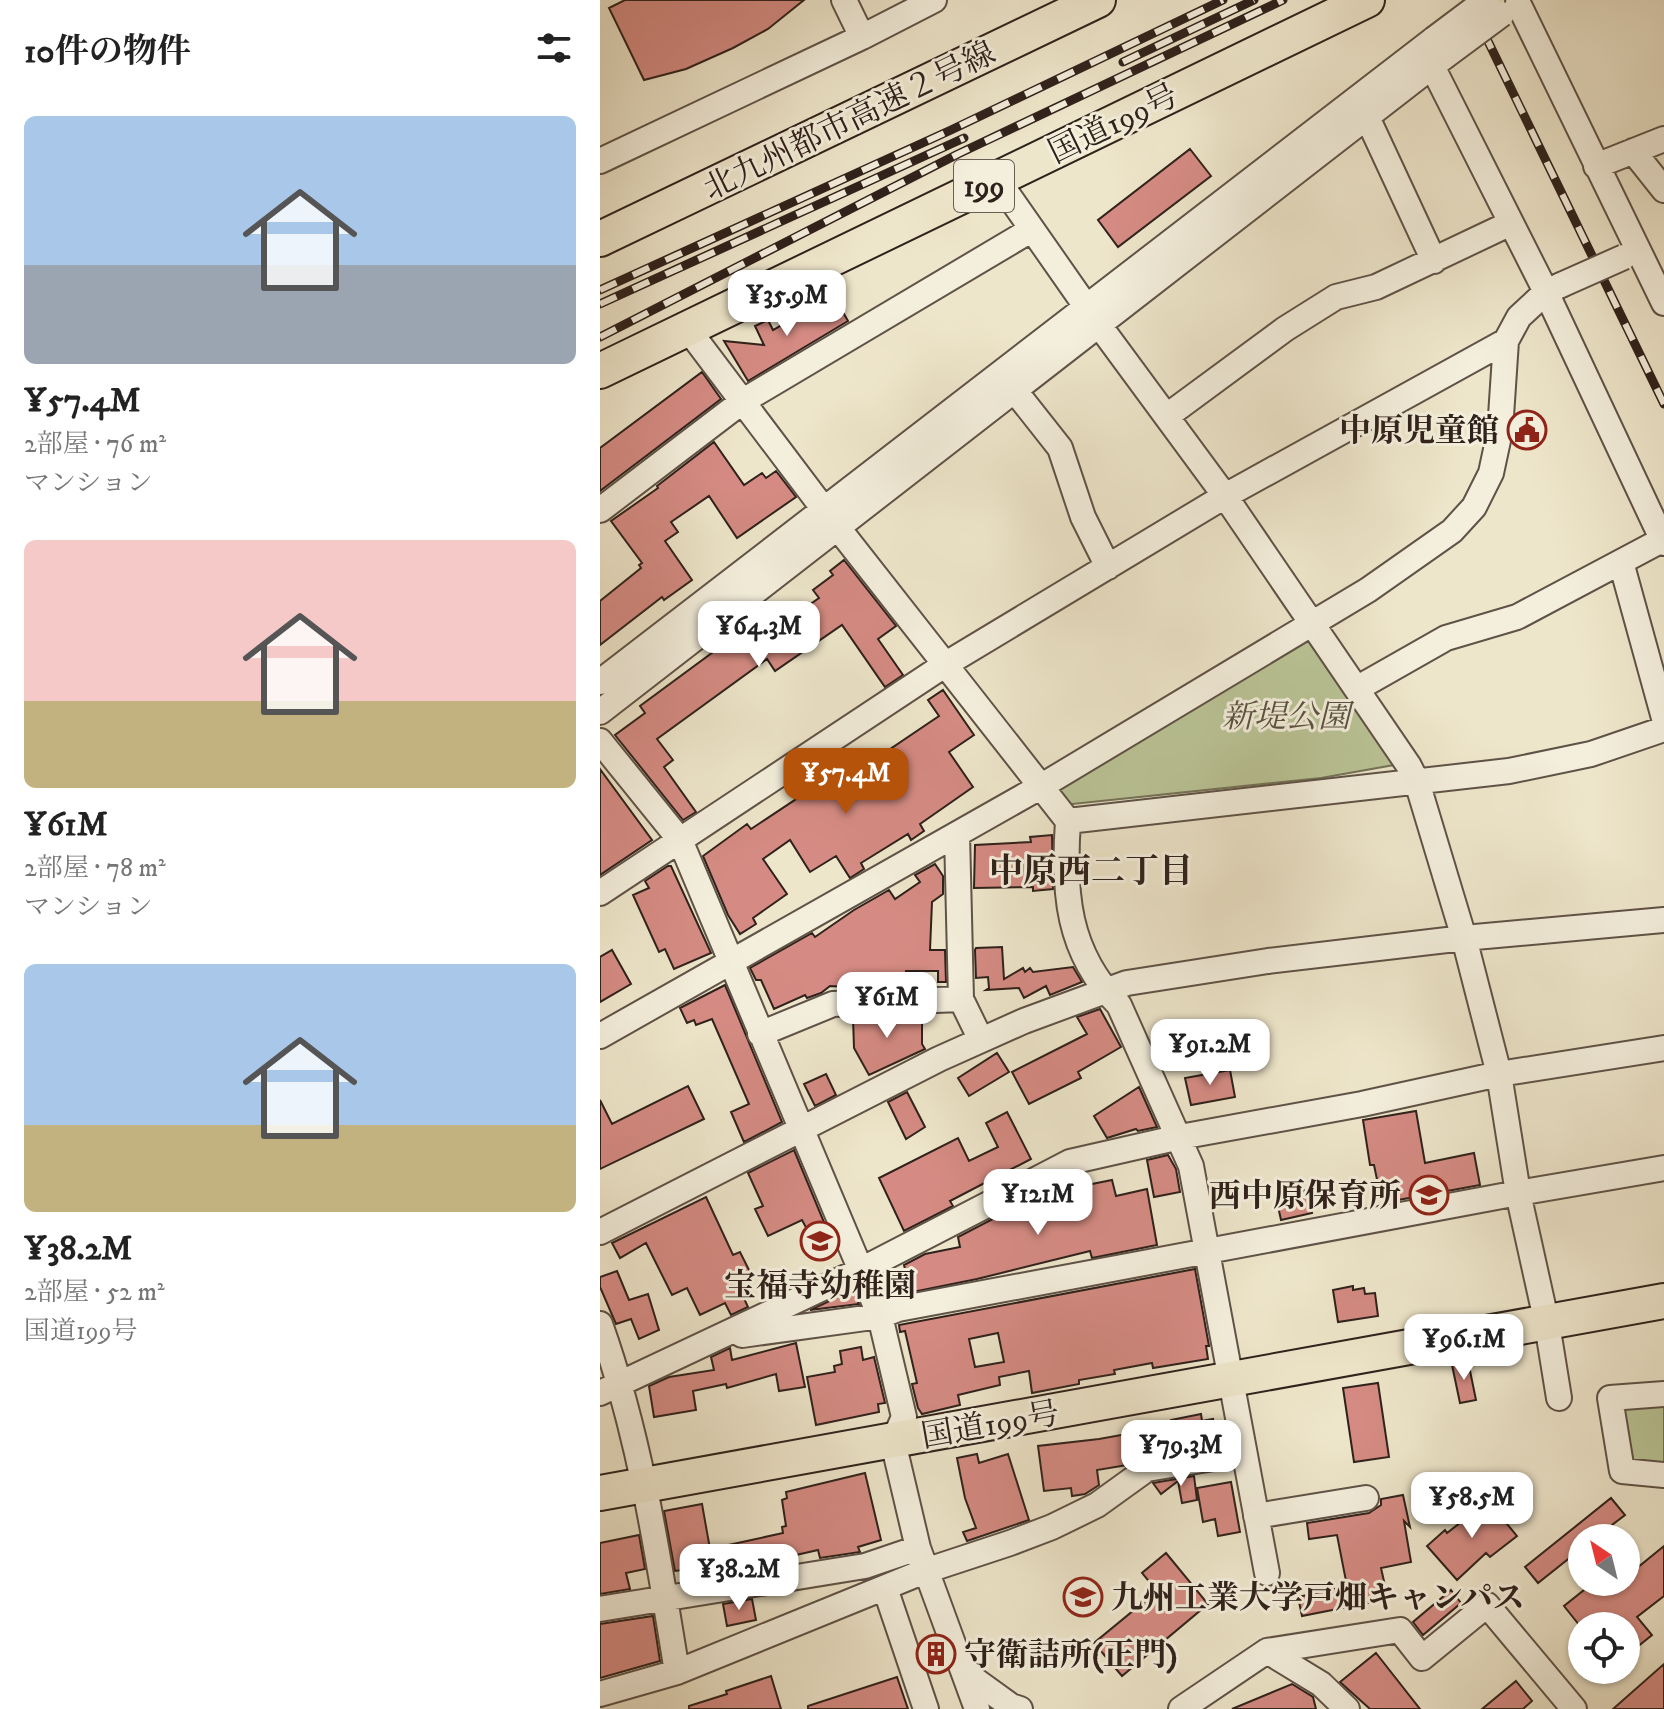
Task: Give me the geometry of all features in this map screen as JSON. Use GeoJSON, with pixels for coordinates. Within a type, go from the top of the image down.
{"type":"FeatureCollection","features":[{"type":"Feature","properties":{"kind":"highway","name":"北九州都市高速２号線"},"geometry":{"type":"LineString","coordinates":[[600,214],[1043,0]]}},
{"type":"Feature","properties":{"kind":"highway","name":"北九州都市高速２号線"},"geometry":{"type":"LineString","coordinates":[[600,239],[1098,0]]}},
{"type":"Feature","properties":{"kind":"highway","name":"国道199号"},"geometry":{"type":"LineString","coordinates":[[600,371],[1367,0]]}},
{"type":"Feature","properties":{"kind":"highway","name":"国道199号"},"geometry":{"type":"LineString","coordinates":[[600,1493],[1664,1301]]}},
{"type":"Feature","properties":{"kind":"street"},"geometry":{"type":"LineString","coordinates":[[844,0],[862,37]]}},
{"type":"Feature","properties":{"kind":"street"},"geometry":{"type":"LineString","coordinates":[[600,161],[934,0]]}},
{"type":"Feature","properties":{"kind":"street"},"geometry":{"type":"LineString","coordinates":[[600,712],[831,519],[1093,316],[1507,4],[1596,166],[1632,254],[1664,303]]}},
{"type":"Feature","properties":{"kind":"street"},"geometry":{"type":"LineString","coordinates":[[600,682],[1015,391],[1093,316],[1367,117],[1437,54]]}},
{"type":"Feature","properties":{"kind":"street"},"geometry":{"type":"LineString","coordinates":[[1358,688],[1446,638],[1517,617],[1663,541],[1554,288],[1511,223],[1437,54]]}},
{"type":"Feature","properties":{"kind":"street"},"geometry":{"type":"LineString","coordinates":[[1367,117],[1434,261]]}},
{"type":"Feature","properties":{"kind":"street"},"geometry":{"type":"LineString","coordinates":[[1596,166],[1664,139]]}},
{"type":"Feature","properties":{"kind":"street"},"geometry":{"type":"LineString","coordinates":[[1633,151],[1664,190]]}},
{"type":"Feature","properties":{"kind":"street"},"geometry":{"type":"LineString","coordinates":[[997,179],[1313,622],[1417,782],[1464,938],[1499,1074],[1518,1193],[1547,1324],[1559,1398]]}},
{"type":"Feature","properties":{"kind":"street"},"geometry":{"type":"LineString","coordinates":[[1167,416],[1285,329],[1336,297],[1376,287],[1511,223]]}},
{"type":"Feature","properties":{"kind":"street"},"geometry":{"type":"LineString","coordinates":[[600,510],[743,401],[1031,230]]}},
{"type":"Feature","properties":{"kind":"street"},"geometry":{"type":"LineString","coordinates":[[600,1036],[1040,787],[1368,590],[1452,531],[1474,507],[1491,473],[1500,431],[1506,341],[1519,317],[1554,288],[1632,254]]}},
{"type":"Feature","properties":{"kind":"street"},"geometry":{"type":"LineString","coordinates":[[687,328],[831,519],[1068,821],[1065,862],[1070,919],[1085,960],[1119,1005],[1191,1166],[1267,1573]]}},
{"type":"Feature","properties":{"kind":"street"},"geometry":{"type":"LineString","coordinates":[[600,893],[946,664],[1225,496],[1506,341]]}},
{"type":"Feature","properties":{"kind":"street"},"geometry":{"type":"LineString","coordinates":[[1015,391],[1060,448],[1083,517],[1108,567]]}},
{"type":"Feature","properties":{"kind":"street"},"geometry":{"type":"LineString","coordinates":[[1621,562],[1664,718]]}},
{"type":"Feature","properties":{"kind":"street"},"geometry":{"type":"LineString","coordinates":[[1068,821],[1546,765],[1591,754],[1664,729]]}},
{"type":"Feature","properties":{"kind":"street"},"geometry":{"type":"LineString","coordinates":[[600,741],[680,840],[880,1316],[904,1417],[893,1442],[922,1560],[977,1709]]}},
{"type":"Feature","properties":{"kind":"street"},"geometry":{"type":"LineString","coordinates":[[957,834],[961,999],[981,1040]]}},
{"type":"Feature","properties":{"kind":"street"},"geometry":{"type":"LineString","coordinates":[[600,1232],[981,1040],[1127,983],[1268,961],[1464,938],[1664,920]]}},
{"type":"Feature","properties":{"kind":"street"},"geometry":{"type":"LineString","coordinates":[[760,1034],[833,1004],[961,999]]}},
{"type":"Feature","properties":{"kind":"street"},"geometry":{"type":"LineString","coordinates":[[611,1388],[861,1270],[1070,1162],[1499,1074],[1664,1048]]}},
{"type":"Feature","properties":{"kind":"street"},"geometry":{"type":"LineString","coordinates":[[715,1339],[880,1316],[898,1309],[1664,1168]]}},
{"type":"Feature","properties":{"kind":"street"},"geometry":{"type":"LineString","coordinates":[[600,1324],[611,1388],[644,1486],[677,1672]]}},
{"type":"Feature","properties":{"kind":"street"},"geometry":{"type":"LineString","coordinates":[[1664,1394],[1610,1398],[1622,1471],[1664,1475]]}},
{"type":"Feature","properties":{"kind":"street"},"geometry":{"type":"LineString","coordinates":[[600,1609],[865,1566],[922,1560],[1052,1527],[1097,1505],[1147,1469],[1244,1453]]}},
{"type":"Feature","properties":{"kind":"street"},"geometry":{"type":"LineString","coordinates":[[1256,1516],[1366,1498]]}},
{"type":"Feature","properties":{"kind":"street"},"geometry":{"type":"LineString","coordinates":[[600,1694],[677,1672],[885,1588],[922,1560]]}},
{"type":"Feature","properties":{"kind":"street"},"geometry":{"type":"LineString","coordinates":[[885,1588],[926,1709]]}},
{"type":"Feature","properties":{"kind":"street"},"geometry":{"type":"LineString","coordinates":[[1181,1709],[1267,1651],[1400,1630],[1422,1658],[1487,1605],[1574,1709]]}},
{"type":"Feature","properties":{"kind":"street"},"geometry":{"type":"LineString","coordinates":[[1267,1651],[1321,1684],[1347,1709]]}},
{"type":"Feature","properties":{"kind":"street"},"geometry":{"type":"LineString","coordinates":[[964,1672],[1011,1706],[1020,1709]]}},
{"type":"Feature","properties":{"kind":"green space","name":"新堤公園"},"geometry":{"type":"Polygon","coordinates":[[[1303,630],[1394,765],[1321,778],[1063,805],[1052,790],[1303,630]]]}},
{"type":"Feature","properties":{"kind":"green space"},"geometry":{"type":"Polygon","coordinates":[[[1664,1394],[1664,1475],[1622,1471],[1610,1398],[1664,1394]]]}},
{"type":"Feature","properties":{"kind":"building"},"geometry":{"type":"Polygon","coordinates":[[[625,0],[804,0],[768,29],[733,48],[686,69],[644,80],[609,8],[625,0]]]}},
{"type":"Feature","properties":{"kind":"building"},"geometry":{"type":"Polygon","coordinates":[[[1190,149],[1211,176],[1118,247],[1098,220],[1190,149]]]}},
{"type":"Feature","properties":{"kind":"building"},"geometry":{"type":"Polygon","coordinates":[[[833,295],[848,321],[748,381],[724,341],[764,345],[755,326],[768,320],[773,330],[833,295]]]}},
{"type":"Feature","properties":{"kind":"building"},"geometry":{"type":"Polygon","coordinates":[[[702,372],[721,399],[600,491],[600,448],[702,372]]]}},
{"type":"Feature","properties":{"kind":"building"},"geometry":{"type":"Polygon","coordinates":[[[714,442],[744,485],[762,473],[766,478],[776,471],[796,497],[737,538],[709,496],[671,522],[678,532],[665,541],[692,580],[664,600],[662,597],[600,645],[600,601],[641,568],[639,565],[642,563],[611,521],[658,488],[714,442]]]}},
{"type":"Feature","properties":{"kind":"building"},"geometry":{"type":"Polygon","coordinates":[[[844,560],[896,626],[878,639],[903,675],[885,687],[842,625],[775,671],[767,659],[657,739],[673,760],[664,767],[696,812],[683,820],[615,735],[645,713],[640,706],[739,633],[749,647],[819,598],[813,590],[833,575],[830,571],[844,560]]]}},
{"type":"Feature","properties":{"kind":"building"},"geometry":{"type":"Polygon","coordinates":[[[943,690],[974,735],[949,752],[973,787],[920,824],[924,831],[911,840],[908,834],[861,863],[864,869],[850,878],[836,856],[810,872],[790,840],[763,859],[787,894],[753,918],[756,924],[740,934],[728,915],[703,856],[747,824],[751,829],[825,780],[831,789],[939,716],[928,700],[943,690]]]}},
{"type":"Feature","properties":{"kind":"building"},"geometry":{"type":"Polygon","coordinates":[[[600,769],[652,840],[600,875],[600,769]]]}},
{"type":"Feature","properties":{"kind":"building"},"geometry":{"type":"Polygon","coordinates":[[[1052,835],[1053,889],[974,888],[975,845],[1031,842],[1030,837],[1052,835]]]}},
{"type":"Feature","properties":{"kind":"building"},"geometry":{"type":"Polygon","coordinates":[[[935,864],[943,876],[943,894],[932,902],[930,950],[945,950],[946,982],[938,982],[938,971],[906,971],[906,985],[862,988],[830,986],[821,993],[807,998],[805,995],[774,1009],[761,980],[756,980],[750,968],[812,933],[815,937],[889,890],[895,899],[920,882],[915,875],[935,864]]]}},
{"type":"Feature","properties":{"kind":"building"},"geometry":{"type":"Polygon","coordinates":[[[671,866],[711,953],[674,969],[665,949],[659,952],[633,895],[649,888],[645,881],[671,866]]]}},
{"type":"Feature","properties":{"kind":"building"},"geometry":{"type":"Polygon","coordinates":[[[1002,947],[1004,979],[1023,968],[1025,972],[1030,968],[1033,972],[1073,967],[1082,982],[1050,995],[1046,986],[1024,998],[1019,988],[986,990],[989,988],[988,977],[976,978],[975,950],[1002,947]]]}},
{"type":"Feature","properties":{"kind":"building"},"geometry":{"type":"Polygon","coordinates":[[[612,950],[631,984],[600,1002],[600,957],[612,950]]]}},
{"type":"Feature","properties":{"kind":"building"},"geometry":{"type":"Polygon","coordinates":[[[725,985],[782,1122],[744,1142],[731,1112],[749,1104],[712,1019],[696,1025],[694,1020],[687,1023],[680,1008],[725,985]]]}},
{"type":"Feature","properties":{"kind":"building"},"geometry":{"type":"Polygon","coordinates":[[[1100,1009],[1121,1047],[1078,1072],[1081,1078],[1029,1104],[1012,1072],[1087,1034],[1077,1017],[1100,1009]]]}},
{"type":"Feature","properties":{"kind":"building"},"geometry":{"type":"Polygon","coordinates":[[[922,1016],[922,1044],[925,1049],[869,1075],[854,1048],[853,1018],[922,1016]]]}},
{"type":"Feature","properties":{"kind":"building"},"geometry":{"type":"Polygon","coordinates":[[[997,1053],[1009,1072],[969,1096],[958,1078],[997,1053]]]}},
{"type":"Feature","properties":{"kind":"building"},"geometry":{"type":"Polygon","coordinates":[[[1230,1070],[1235,1097],[1191,1105],[1185,1078],[1230,1070]]]}},
{"type":"Feature","properties":{"kind":"building"},"geometry":{"type":"Polygon","coordinates":[[[826,1074],[836,1095],[815,1106],[804,1084],[826,1074]]]}},
{"type":"Feature","properties":{"kind":"building"},"geometry":{"type":"Polygon","coordinates":[[[688,1086],[704,1119],[600,1169],[600,1100],[612,1124],[688,1086]]]}},
{"type":"Feature","properties":{"kind":"building"},"geometry":{"type":"Polygon","coordinates":[[[1139,1087],[1157,1127],[1136,1129],[1107,1138],[1094,1116],[1139,1087]]]}},
{"type":"Feature","properties":{"kind":"building"},"geometry":{"type":"Polygon","coordinates":[[[907,1092],[925,1127],[906,1139],[888,1102],[907,1092]]]}},
{"type":"Feature","properties":{"kind":"building"},"geometry":{"type":"Polygon","coordinates":[[[1416,1111],[1425,1163],[1474,1153],[1480,1185],[1387,1202],[1385,1188],[1379,1189],[1374,1165],[1370,1165],[1363,1120],[1416,1111]]]}},
{"type":"Feature","properties":{"kind":"building"},"geometry":{"type":"Polygon","coordinates":[[[1007,1112],[1031,1159],[950,1201],[953,1206],[904,1231],[879,1178],[958,1138],[969,1161],[998,1147],[986,1123],[1007,1112]]]}},
{"type":"Feature","properties":{"kind":"building"},"geometry":{"type":"Polygon","coordinates":[[[794,1150],[826,1227],[810,1235],[802,1220],[768,1236],[755,1209],[763,1206],[748,1173],[794,1150]]]}},
{"type":"Feature","properties":{"kind":"building"},"geometry":{"type":"Polygon","coordinates":[[[1168,1155],[1176,1169],[1180,1192],[1154,1197],[1147,1160],[1168,1155]]]}},
{"type":"Feature","properties":{"kind":"building"},"geometry":{"type":"Polygon","coordinates":[[[1070,1179],[1072,1188],[1112,1180],[1116,1196],[1147,1189],[1157,1245],[1092,1258],[1090,1251],[888,1297],[881,1279],[906,1273],[904,1265],[925,1254],[960,1247],[958,1237],[1070,1179]]]}},
{"type":"Feature","properties":{"kind":"building"},"geometry":{"type":"Polygon","coordinates":[[[1307,1190],[1312,1213],[1281,1220],[1276,1197],[1307,1190]]]}},
{"type":"Feature","properties":{"kind":"building"},"geometry":{"type":"Polygon","coordinates":[[[706,1197],[733,1255],[740,1252],[750,1272],[735,1279],[748,1307],[731,1315],[725,1303],[700,1315],[687,1288],[672,1295],[646,1243],[620,1258],[612,1243],[706,1197]]]}},
{"type":"Feature","properties":{"kind":"building"},"geometry":{"type":"Polygon","coordinates":[[[1195,1269],[1209,1346],[1206,1346],[1208,1359],[1153,1368],[1152,1363],[1114,1370],[1115,1374],[1032,1393],[1029,1371],[999,1377],[1000,1385],[958,1395],[960,1405],[922,1414],[912,1384],[917,1383],[905,1331],[900,1332],[899,1325],[1195,1269]],[[998,1333],[969,1339],[975,1367],[1004,1362],[998,1333]]]}},
{"type":"Feature","properties":{"kind":"building"},"geometry":{"type":"Polygon","coordinates":[[[617,1271],[629,1300],[648,1294],[659,1330],[639,1339],[631,1319],[616,1324],[600,1287],[600,1277],[617,1271]]]}},
{"type":"Feature","properties":{"kind":"building"},"geometry":{"type":"Polygon","coordinates":[[[1353,1286],[1353,1290],[1364,1288],[1365,1294],[1375,1293],[1378,1316],[1338,1322],[1333,1290],[1353,1286]]]}},
{"type":"Feature","properties":{"kind":"building"},"geometry":{"type":"Polygon","coordinates":[[[853,1290],[859,1304],[810,1310],[853,1290]]]}},
{"type":"Feature","properties":{"kind":"building"},"geometry":{"type":"Polygon","coordinates":[[[796,1343],[805,1387],[779,1391],[776,1374],[727,1388],[726,1384],[693,1391],[696,1410],[654,1417],[649,1386],[669,1377],[714,1370],[711,1357],[730,1348],[732,1360],[796,1343]]]}},
{"type":"Feature","properties":{"kind":"building"},"geometry":{"type":"Polygon","coordinates":[[[861,1347],[863,1360],[874,1357],[885,1403],[878,1404],[879,1412],[816,1425],[807,1377],[835,1372],[834,1366],[842,1364],[840,1351],[861,1347]]]}},
{"type":"Feature","properties":{"kind":"building"},"geometry":{"type":"Polygon","coordinates":[[[1468,1361],[1476,1400],[1460,1403],[1452,1365],[1468,1361]]]}},
{"type":"Feature","properties":{"kind":"building"},"geometry":{"type":"Polygon","coordinates":[[[1378,1383],[1389,1457],[1354,1462],[1343,1388],[1378,1383]]]}},
{"type":"Feature","properties":{"kind":"building"},"geometry":{"type":"Polygon","coordinates":[[[1201,1414],[1202,1421],[1213,1419],[1214,1426],[1224,1425],[1227,1441],[1145,1454],[1127,1465],[1097,1470],[1099,1485],[1085,1494],[1072,1496],[1071,1488],[1044,1491],[1038,1446],[1172,1426],[1171,1420],[1201,1414]]]}},
{"type":"Feature","properties":{"kind":"building"},"geometry":{"type":"Polygon","coordinates":[[[977,1454],[979,1463],[1008,1454],[1029,1520],[967,1541],[963,1532],[976,1528],[965,1498],[957,1458],[977,1454]]]}},
{"type":"Feature","properties":{"kind":"building"},"geometry":{"type":"Polygon","coordinates":[[[865,1473],[881,1540],[858,1547],[860,1552],[820,1558],[818,1550],[783,1558],[785,1564],[692,1579],[691,1569],[675,1571],[664,1511],[702,1504],[710,1549],[783,1533],[782,1527],[786,1526],[782,1500],[787,1498],[786,1492],[865,1473]]]}},
{"type":"Feature","properties":{"kind":"building"},"geometry":{"type":"Polygon","coordinates":[[[1194,1476],[1197,1500],[1182,1503],[1178,1481],[1161,1494],[1153,1483],[1194,1476]]]}},
{"type":"Feature","properties":{"kind":"building"},"geometry":{"type":"Polygon","coordinates":[[[1231,1482],[1240,1532],[1218,1536],[1215,1519],[1203,1522],[1197,1488],[1231,1482]]]}},
{"type":"Feature","properties":{"kind":"building"},"geometry":{"type":"Polygon","coordinates":[[[1403,1495],[1410,1527],[1404,1521],[1411,1562],[1381,1568],[1388,1599],[1302,1616],[1298,1597],[1347,1586],[1337,1535],[1309,1539],[1307,1523],[1369,1513],[1381,1505],[1381,1499],[1403,1495]]]}},
{"type":"Feature","properties":{"kind":"building"},"geometry":{"type":"Polygon","coordinates":[[[1611,1498],[1625,1515],[1613,1524],[1579,1524],[1611,1498]]]}},
{"type":"Feature","properties":{"kind":"building"},"geometry":{"type":"Polygon","coordinates":[[[1488,1501],[1517,1536],[1490,1557],[1486,1553],[1457,1580],[1427,1546],[1488,1501]]]}},
{"type":"Feature","properties":{"kind":"building"},"geometry":{"type":"Polygon","coordinates":[[[1568,1532],[1568,1559],[1538,1583],[1525,1567],[1568,1532]]]}},
{"type":"Feature","properties":{"kind":"building"},"geometry":{"type":"Polygon","coordinates":[[[639,1535],[645,1569],[626,1573],[630,1589],[600,1594],[600,1543],[639,1535]]]}},
{"type":"Feature","properties":{"kind":"building"},"geometry":{"type":"Polygon","coordinates":[[[1664,1546],[1664,1596],[1640,1615],[1640,1612],[1569,1612],[1564,1606],[1576,1596],[1640,1596],[1640,1566],[1664,1546]]]}},
{"type":"Feature","properties":{"kind":"building"},"geometry":{"type":"Polygon","coordinates":[[[1166,1553],[1208,1604],[1122,1676],[1094,1643],[1157,1591],[1142,1573],[1166,1553]]]}},
{"type":"Feature","properties":{"kind":"building"},"geometry":{"type":"Polygon","coordinates":[[[1451,1590],[1461,1603],[1423,1635],[1413,1622],[1451,1590]]]}},
{"type":"Feature","properties":{"kind":"building"},"geometry":{"type":"Polygon","coordinates":[[[752,1599],[756,1620],[727,1626],[723,1604],[752,1599]]]}},
{"type":"Feature","properties":{"kind":"building"},"geometry":{"type":"Polygon","coordinates":[[[653,1616],[660,1661],[600,1678],[600,1624],[653,1616]]]}},
{"type":"Feature","properties":{"kind":"building"},"geometry":{"type":"Polygon","coordinates":[[[1640,1621],[1652,1635],[1640,1645],[1640,1621]]]}},
{"type":"Feature","properties":{"kind":"building"},"geometry":{"type":"Polygon","coordinates":[[[1376,1653],[1420,1709],[1370,1709],[1340,1682],[1376,1653]]]}},
{"type":"Feature","properties":{"kind":"building"},"geometry":{"type":"Polygon","coordinates":[[[1664,1664],[1664,1709],[1613,1709],[1664,1664]]]}},
{"type":"Feature","properties":{"kind":"building"},"geometry":{"type":"Polygon","coordinates":[[[771,1676],[781,1709],[689,1709],[689,1706],[727,1694],[726,1691],[771,1676]]]}},
{"type":"Feature","properties":{"kind":"building"},"geometry":{"type":"Polygon","coordinates":[[[897,1677],[908,1709],[808,1709],[808,1706],[897,1677]]]}},
{"type":"Feature","properties":{"kind":"building"},"geometry":{"type":"Polygon","coordinates":[[[1516,1681],[1532,1701],[1523,1709],[1482,1709],[1516,1681]]]}},
{"type":"Feature","properties":{"kind":"building"},"geometry":{"type":"Polygon","coordinates":[[[1292,1684],[1313,1697],[1316,1709],[1232,1709],[1292,1684]]]}},
{"type":"Feature","properties":{"kind":"railway"},"geometry":{"type":"LineString","coordinates":[[600,290],[951,130],[1223,0]]}},
{"type":"Feature","properties":{"kind":"railway"},"geometry":{"type":"LineString","coordinates":[[1123,62],[1254,0]]}},
{"type":"Feature","properties":{"kind":"railway"},"geometry":{"type":"LineString","coordinates":[[600,337],[958,154],[1283,0]]}},
{"type":"Feature","properties":{"kind":"railway"},"geometry":{"type":"LineString","coordinates":[[1468,0],[1664,404]]}},
{"type":"Feature","properties":{"kind":"railway"},"geometry":{"type":"LineString","coordinates":[[600,304],[964,138]]}},
{"type":"Feature","properties":{"kind":"place","name":"中原児童館"},"geometry":{"type":"Point","coordinates":[1527,430]}},
{"type":"Feature","properties":{"kind":"place","name":"西中原保育所"},"geometry":{"type":"Point","coordinates":[1429,1195]}},
{"type":"Feature","properties":{"kind":"place","name":"宝福寺幼稚園"},"geometry":{"type":"Point","coordinates":[820,1241]}},
{"type":"Feature","properties":{"kind":"place","name":"九州工業大学戸畑キャンパス"},"geometry":{"type":"Point","coordinates":[1083,1597]}},
{"type":"Feature","properties":{"kind":"place","name":"守衛詰所(正門)"},"geometry":{"type":"Point","coordinates":[936,1654]}},
{"type":"Feature","properties":{"kind":"district","name":"中原西二丁目"},"geometry":{"type":"Point","coordinates":[1091,870]}}]}
